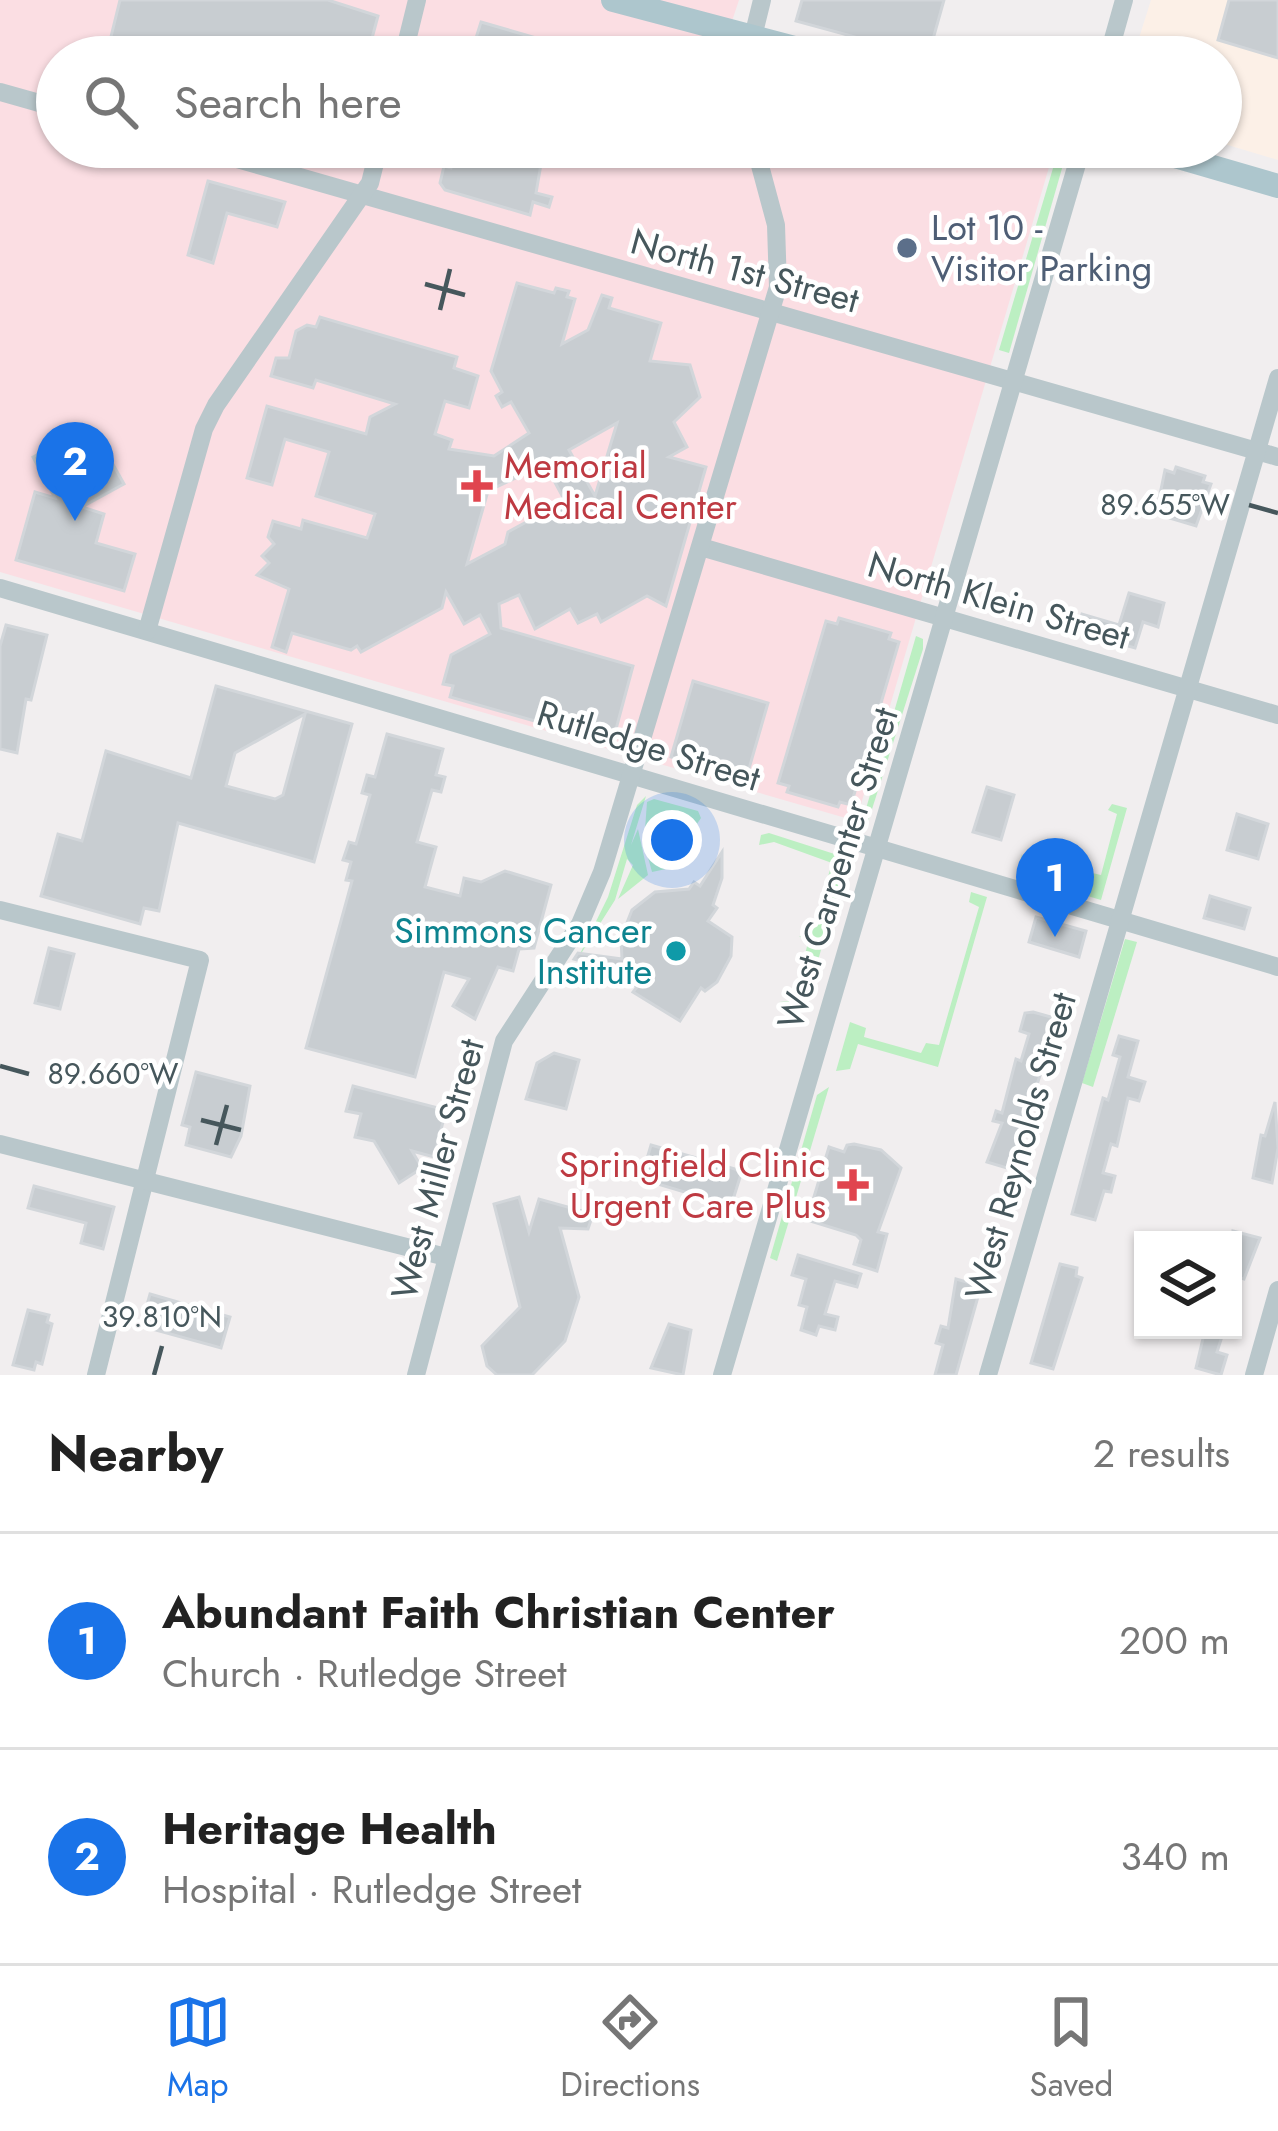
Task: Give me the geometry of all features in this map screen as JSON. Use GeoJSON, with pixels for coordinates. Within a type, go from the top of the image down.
{"type":"FeatureCollection","features":[{"type":"Feature","properties":{"kind":"main road"},"geometry":{"type":"LineString","coordinates":[[613,0],[720,36]]}},
{"type":"Feature","properties":{"kind":"main road"},"geometry":{"type":"LineString","coordinates":[[1216,168],[1278,186]]}},
{"type":"Feature","properties":{"kind":"street"},"geometry":{"type":"LineString","coordinates":[[408,36],[417,0]]}},
{"type":"Feature","properties":{"kind":"street"},"geometry":{"type":"LineString","coordinates":[[753,36],[762,0]]}},
{"type":"Feature","properties":{"kind":"street"},"geometry":{"type":"LineString","coordinates":[[1114,36],[1124,0]]}},
{"type":"Feature","properties":{"kind":"street"},"geometry":{"type":"LineString","coordinates":[[0,92],[36,102]]}},
{"type":"Feature","properties":{"kind":"street","name":"North 1st Street"},"geometry":{"type":"LineString","coordinates":[[265,168],[1278,457]]}},
{"type":"Feature","properties":{"kind":"street"},"geometry":{"type":"LineString","coordinates":[[148,631],[203,432],[216,405],[370,183],[374,168]]}},
{"type":"Feature","properties":{"kind":"street","name":"West Miller Street"},"geometry":{"type":"LineString","coordinates":[[416,1375],[504,1041],[587,909],[632,775],[771,311],[779,280],[779,242],[760,168]]}},
{"type":"Feature","properties":{"kind":"street","name":"West Carpenter Street"},"geometry":{"type":"LineString","coordinates":[[722,1375],[1076,168]]}},
{"type":"Feature","properties":{"kind":"street","name":"West Reynolds Street"},"geometry":{"type":"LineString","coordinates":[[988,1375],[1278,378]]}},
{"type":"Feature","properties":{"kind":"street","name":"North Klein Street"},"geometry":{"type":"LineString","coordinates":[[701,547],[1278,715]]}},
{"type":"Feature","properties":{"kind":"street","name":"Rutledge Street"},"geometry":{"type":"LineString","coordinates":[[0,588],[1278,967]]}},
{"type":"Feature","properties":{"kind":"street"},"geometry":{"type":"LineString","coordinates":[[0,910],[200,960],[96,1375]]}},
{"type":"Feature","properties":{"kind":"street"},"geometry":{"type":"LineString","coordinates":[[0,1144],[446,1258]]}},
{"type":"Feature","properties":{"kind":"street"},"geometry":{"type":"LineString","coordinates":[[1254,1375],[1278,1290]]}},
{"type":"Feature","properties":{"kind":"shaded area","name":"Memorial Medical Center"},"geometry":{"type":"Polygon","coordinates":[[[0,0],[739,0],[727,36],[36,36],[36,168],[1049,168],[856,821],[0,572],[0,0]]]}},
{"type":"Feature","properties":{"kind":"shaded area"},"geometry":{"type":"Polygon","coordinates":[[[1151,0],[1278,0],[1278,160],[1242,149],[1242,36],[1140,36],[1151,0]]]}},
{"type":"Feature","properties":{"kind":"green space"},"geometry":{"type":"Polygon","coordinates":[[[1053,168],[1062,168],[1009,353],[999,350],[1053,168]]]}},
{"type":"Feature","properties":{"kind":"green space"},"geometry":{"type":"Polygon","coordinates":[[[916,636],[923,639],[923,649],[866,828],[861,826],[916,636]]]}},
{"type":"Feature","properties":{"kind":"green space"},"geometry":{"type":"Polygon","coordinates":[[[646,796],[631,845],[638,829],[648,875],[618,899],[633,865],[627,859],[615,900],[577,960],[608,897],[637,805],[646,796]]]}},
{"type":"Feature","properties":{"kind":"green space"},"geometry":{"type":"Polygon","coordinates":[[[654,799],[698,811],[701,818],[666,869],[652,872],[644,843],[647,802],[654,799]]]}},
{"type":"Feature","properties":{"kind":"green space"},"geometry":{"type":"Polygon","coordinates":[[[1112,804],[1127,808],[1101,900],[1017,875],[1022,854],[1023,866],[1083,884],[1088,872],[1101,875],[1117,814],[1108,810],[1112,804]]]}},
{"type":"Feature","properties":{"kind":"green space"},"geometry":{"type":"Polygon","coordinates":[[[769,833],[847,858],[804,1010],[779,1002],[792,1001],[808,943],[799,936],[810,937],[832,863],[774,842],[759,845],[761,835],[769,833]]]}},
{"type":"Feature","properties":{"kind":"green space"},"geometry":{"type":"Polygon","coordinates":[[[971,892],[987,897],[938,1067],[858,1044],[850,1069],[836,1071],[850,1022],[866,1028],[864,1037],[921,1053],[926,1043],[939,1045],[979,907],[969,902],[971,892]]]}},
{"type":"Feature","properties":{"kind":"green space"},"geometry":{"type":"Polygon","coordinates":[[[1125,939],[1137,942],[1093,1087],[1082,1083],[1125,939]]]}},
{"type":"Feature","properties":{"kind":"green space"},"geometry":{"type":"Polygon","coordinates":[[[829,1087],[777,1261],[770,1258],[817,1095],[829,1087]]]}},
{"type":"Feature","properties":{"kind":"building"},"geometry":{"type":"Polygon","coordinates":[[[120,0],[328,0],[378,16],[373,36],[111,36],[120,0]]]}},
{"type":"Feature","properties":{"kind":"building"},"geometry":{"type":"Polygon","coordinates":[[[802,0],[944,0],[934,36],[851,36],[796,21],[802,0]]]}},
{"type":"Feature","properties":{"kind":"building"},"geometry":{"type":"Polygon","coordinates":[[[1229,0],[1278,0],[1278,58],[1242,47],[1242,36],[1219,36],[1229,0]]]}},
{"type":"Feature","properties":{"kind":"building"},"geometry":{"type":"Polygon","coordinates":[[[481,22],[529,36],[477,36],[481,22]]]}},
{"type":"Feature","properties":{"kind":"building"},"geometry":{"type":"Polygon","coordinates":[[[444,168],[540,168],[536,193],[552,197],[549,207],[533,202],[530,215],[445,190],[440,183],[444,168]]]}},
{"type":"Feature","properties":{"kind":"building"},"geometry":{"type":"Polygon","coordinates":[[[208,181],[285,202],[277,227],[227,213],[213,263],[188,255],[208,181]]]}},
{"type":"Feature","properties":{"kind":"building"},"geometry":{"type":"Polygon","coordinates":[[[517,283],[554,293],[556,288],[569,291],[567,297],[575,299],[562,344],[588,330],[602,295],[612,298],[609,308],[661,323],[650,361],[690,365],[700,397],[674,422],[687,447],[669,457],[706,467],[666,606],[647,596],[601,622],[597,614],[578,623],[570,609],[535,629],[519,595],[499,604],[501,628],[633,666],[615,733],[604,730],[602,740],[450,697],[453,686],[443,684],[451,655],[490,634],[480,615],[464,624],[446,592],[442,608],[361,652],[357,646],[351,650],[292,633],[286,652],[272,647],[289,589],[257,575],[269,563],[262,556],[274,544],[268,537],[273,521],[301,529],[303,520],[367,538],[375,514],[316,496],[329,452],[285,439],[272,485],[247,478],[267,406],[366,434],[370,417],[395,404],[316,380],[313,388],[271,376],[276,358],[289,358],[296,331],[307,325],[316,327],[320,317],[457,357],[454,368],[478,376],[469,408],[445,401],[435,434],[452,440],[449,449],[494,456],[529,433],[511,402],[502,407],[496,396],[502,392],[491,371],[517,283]],[[617,423],[569,450],[595,496],[617,423]],[[545,464],[488,491],[467,564],[505,544],[508,532],[565,501],[545,464]]]}},
{"type":"Feature","properties":{"kind":"building"},"geometry":{"type":"Polygon","coordinates":[[[65,440],[79,466],[106,452],[124,484],[82,507],[104,514],[96,543],[135,554],[124,591],[16,560],[35,492],[55,498],[33,457],[65,440]]]}},
{"type":"Feature","properties":{"kind":"building"},"geometry":{"type":"Polygon","coordinates":[[[1176,467],[1205,476],[1203,482],[1211,484],[1196,526],[1156,514],[1165,470],[1174,473],[1176,467]]]}},
{"type":"Feature","properties":{"kind":"building"},"geometry":{"type":"Polygon","coordinates":[[[1129,593],[1164,603],[1158,627],[1143,622],[1135,648],[1077,632],[1082,614],[1119,625],[1129,593]]]}},
{"type":"Feature","properties":{"kind":"building"},"geometry":{"type":"Polygon","coordinates":[[[839,618],[891,633],[889,639],[899,642],[851,805],[840,802],[838,807],[787,792],[789,786],[778,783],[826,621],[837,624],[839,618]]]}},
{"type":"Feature","properties":{"kind":"building"},"geometry":{"type":"Polygon","coordinates":[[[6,625],[47,635],[31,700],[26,699],[17,753],[0,749],[0,646],[6,625]]]}},
{"type":"Feature","properties":{"kind":"building"},"geometry":{"type":"Polygon","coordinates":[[[693,681],[768,703],[746,779],[671,757],[693,681]]]}},
{"type":"Feature","properties":{"kind":"building"},"geometry":{"type":"Polygon","coordinates":[[[216,686],[352,724],[314,862],[178,823],[159,911],[144,908],[140,924],[41,896],[58,834],[82,841],[106,751],[191,778],[216,686]],[[305,714],[235,753],[226,786],[275,799],[283,795],[305,714]]]}},
{"type":"Feature","properties":{"kind":"building"},"geometry":{"type":"Polygon","coordinates":[[[387,734],[443,749],[436,775],[445,777],[441,792],[432,790],[417,842],[436,847],[425,887],[460,896],[464,878],[481,882],[505,871],[551,885],[534,948],[519,949],[513,971],[498,967],[475,1019],[453,1006],[469,979],[444,972],[415,1077],[306,1048],[352,881],[346,880],[351,862],[343,860],[349,842],[356,844],[370,795],[362,793],[367,775],[375,777],[387,734]]]}},
{"type":"Feature","properties":{"kind":"building"},"geometry":{"type":"Polygon","coordinates":[[[987,787],[1014,795],[1001,840],[973,832],[987,787]]]}},
{"type":"Feature","properties":{"kind":"building"},"geometry":{"type":"Polygon","coordinates":[[[1237,814],[1268,824],[1258,859],[1227,850],[1237,814]]]}},
{"type":"Feature","properties":{"kind":"building","name":"Simmons Cancer Institute"},"geometry":{"type":"Polygon","coordinates":[[[722,852],[722,878],[713,905],[717,908],[708,921],[732,937],[731,956],[717,982],[705,991],[701,988],[680,1021],[633,992],[637,987],[624,979],[627,974],[574,959],[578,953],[622,959],[621,938],[632,910],[655,892],[689,889],[694,882],[700,886],[722,852]]]}},
{"type":"Feature","properties":{"kind":"building"},"geometry":{"type":"Polygon","coordinates":[[[1210,896],[1250,908],[1244,929],[1204,918],[1210,896]]]}},
{"type":"Feature","properties":{"kind":"building"},"geometry":{"type":"Polygon","coordinates":[[[1036,917],[1086,931],[1079,957],[1029,942],[1036,917]]]}},
{"type":"Feature","properties":{"kind":"building"},"geometry":{"type":"Polygon","coordinates":[[[49,948],[74,954],[60,1009],[35,1003],[49,948]]]}},
{"type":"Feature","properties":{"kind":"building"},"geometry":{"type":"Polygon","coordinates":[[[1025,1013],[1058,1019],[1010,1169],[987,1162],[1002,1123],[993,1121],[996,1111],[1002,1113],[1016,1059],[1021,1061],[1029,1034],[1020,1031],[1025,1013]]]}},
{"type":"Feature","properties":{"kind":"building"},"geometry":{"type":"Polygon","coordinates":[[[1119,1036],[1138,1041],[1128,1077],[1145,1082],[1139,1101],[1128,1098],[1117,1146],[1111,1144],[1103,1173],[1115,1176],[1111,1192],[1104,1191],[1095,1220],[1072,1214],[1103,1098],[1108,1100],[1120,1057],[1113,1055],[1119,1036]]]}},
{"type":"Feature","properties":{"kind":"building"},"geometry":{"type":"Polygon","coordinates":[[[554,1053],[579,1060],[566,1109],[526,1099],[537,1063],[554,1053]]]}},
{"type":"Feature","properties":{"kind":"building"},"geometry":{"type":"Polygon","coordinates":[[[196,1072],[250,1086],[241,1136],[231,1157],[186,1145],[190,1127],[182,1125],[196,1072]]]}},
{"type":"Feature","properties":{"kind":"building"},"geometry":{"type":"Polygon","coordinates":[[[353,1086],[446,1110],[434,1157],[412,1151],[422,1168],[399,1183],[374,1141],[355,1137],[361,1114],[346,1111],[353,1086]]]}},
{"type":"Feature","properties":{"kind":"building"},"geometry":{"type":"Polygon","coordinates":[[[1275,1102],[1278,1148],[1272,1183],[1253,1178],[1261,1135],[1265,1136],[1275,1102]]]}},
{"type":"Feature","properties":{"kind":"building"},"geometry":{"type":"Polygon","coordinates":[[[854,1144],[881,1150],[901,1168],[878,1232],[887,1234],[877,1271],[854,1264],[861,1240],[856,1235],[807,1220],[829,1147],[844,1152],[854,1144]]]}},
{"type":"Feature","properties":{"kind":"building"},"geometry":{"type":"Polygon","coordinates":[[[651,1145],[742,1171],[731,1206],[641,1179],[651,1145]]]}},
{"type":"Feature","properties":{"kind":"building"},"geometry":{"type":"Polygon","coordinates":[[[34,1186],[114,1207],[103,1249],[81,1243],[86,1223],[28,1208],[34,1186]]]}},
{"type":"Feature","properties":{"kind":"building"},"geometry":{"type":"Polygon","coordinates":[[[519,1197],[529,1232],[539,1199],[593,1214],[588,1229],[560,1228],[579,1297],[565,1341],[532,1375],[497,1375],[487,1366],[482,1346],[520,1307],[494,1204],[519,1197]]]}},
{"type":"Feature","properties":{"kind":"building"},"geometry":{"type":"Polygon","coordinates":[[[1242,1233],[1260,1238],[1242,1278],[1242,1233]]]}},
{"type":"Feature","properties":{"kind":"building"},"geometry":{"type":"Polygon","coordinates":[[[798,1255],[861,1274],[857,1287],[835,1281],[825,1314],[838,1317],[835,1330],[819,1326],[816,1335],[801,1330],[807,1307],[799,1305],[806,1279],[792,1275],[798,1255]]]}},
{"type":"Feature","properties":{"kind":"building"},"geometry":{"type":"Polygon","coordinates":[[[1060,1264],[1077,1268],[1076,1276],[1082,1278],[1053,1369],[1031,1363],[1060,1264]]]}},
{"type":"Feature","properties":{"kind":"building"},"geometry":{"type":"Polygon","coordinates":[[[956,1279],[981,1286],[956,1375],[935,1375],[943,1345],[936,1343],[941,1326],[948,1328],[956,1279]]]}},
{"type":"Feature","properties":{"kind":"building"},"geometry":{"type":"Polygon","coordinates":[[[150,1294],[230,1317],[221,1348],[141,1326],[150,1294]]]}},
{"type":"Feature","properties":{"kind":"building"},"geometry":{"type":"Polygon","coordinates":[[[28,1310],[49,1315],[47,1322],[52,1324],[42,1364],[36,1362],[34,1370],[13,1365],[28,1310]]]}},
{"type":"Feature","properties":{"kind":"building"},"geometry":{"type":"Polygon","coordinates":[[[669,1324],[691,1330],[683,1375],[651,1368],[669,1324]]]}},
{"type":"Feature","properties":{"kind":"building"},"geometry":{"type":"Polygon","coordinates":[[[1203,1339],[1221,1339],[1217,1352],[1227,1355],[1221,1375],[1196,1368],[1203,1339]]]}},
{"type":"Feature","properties":{"kind":"place","name":"Lot 10 - Visitor Parking"},"geometry":{"type":"Point","coordinates":[907,248]}},
{"type":"Feature","properties":{"kind":"place","name":"Memorial Medical Center"},"geometry":{"type":"Point","coordinates":[477,486]}},
{"type":"Feature","properties":{"kind":"place","name":"Heritage Health"},"geometry":{"type":"Point","coordinates":[75,521]}},
{"type":"Feature","properties":{"kind":"place","name":"Abundant Faith Christian Center"},"geometry":{"type":"Point","coordinates":[1055,937]}},
{"type":"Feature","properties":{"kind":"place","name":"Simmons Cancer Institute"},"geometry":{"type":"Point","coordinates":[676,951]}},
{"type":"Feature","properties":{"kind":"place","name":"Springfield Clinic Urgent Care Plus"},"geometry":{"type":"Point","coordinates":[853,1185]}}]}
